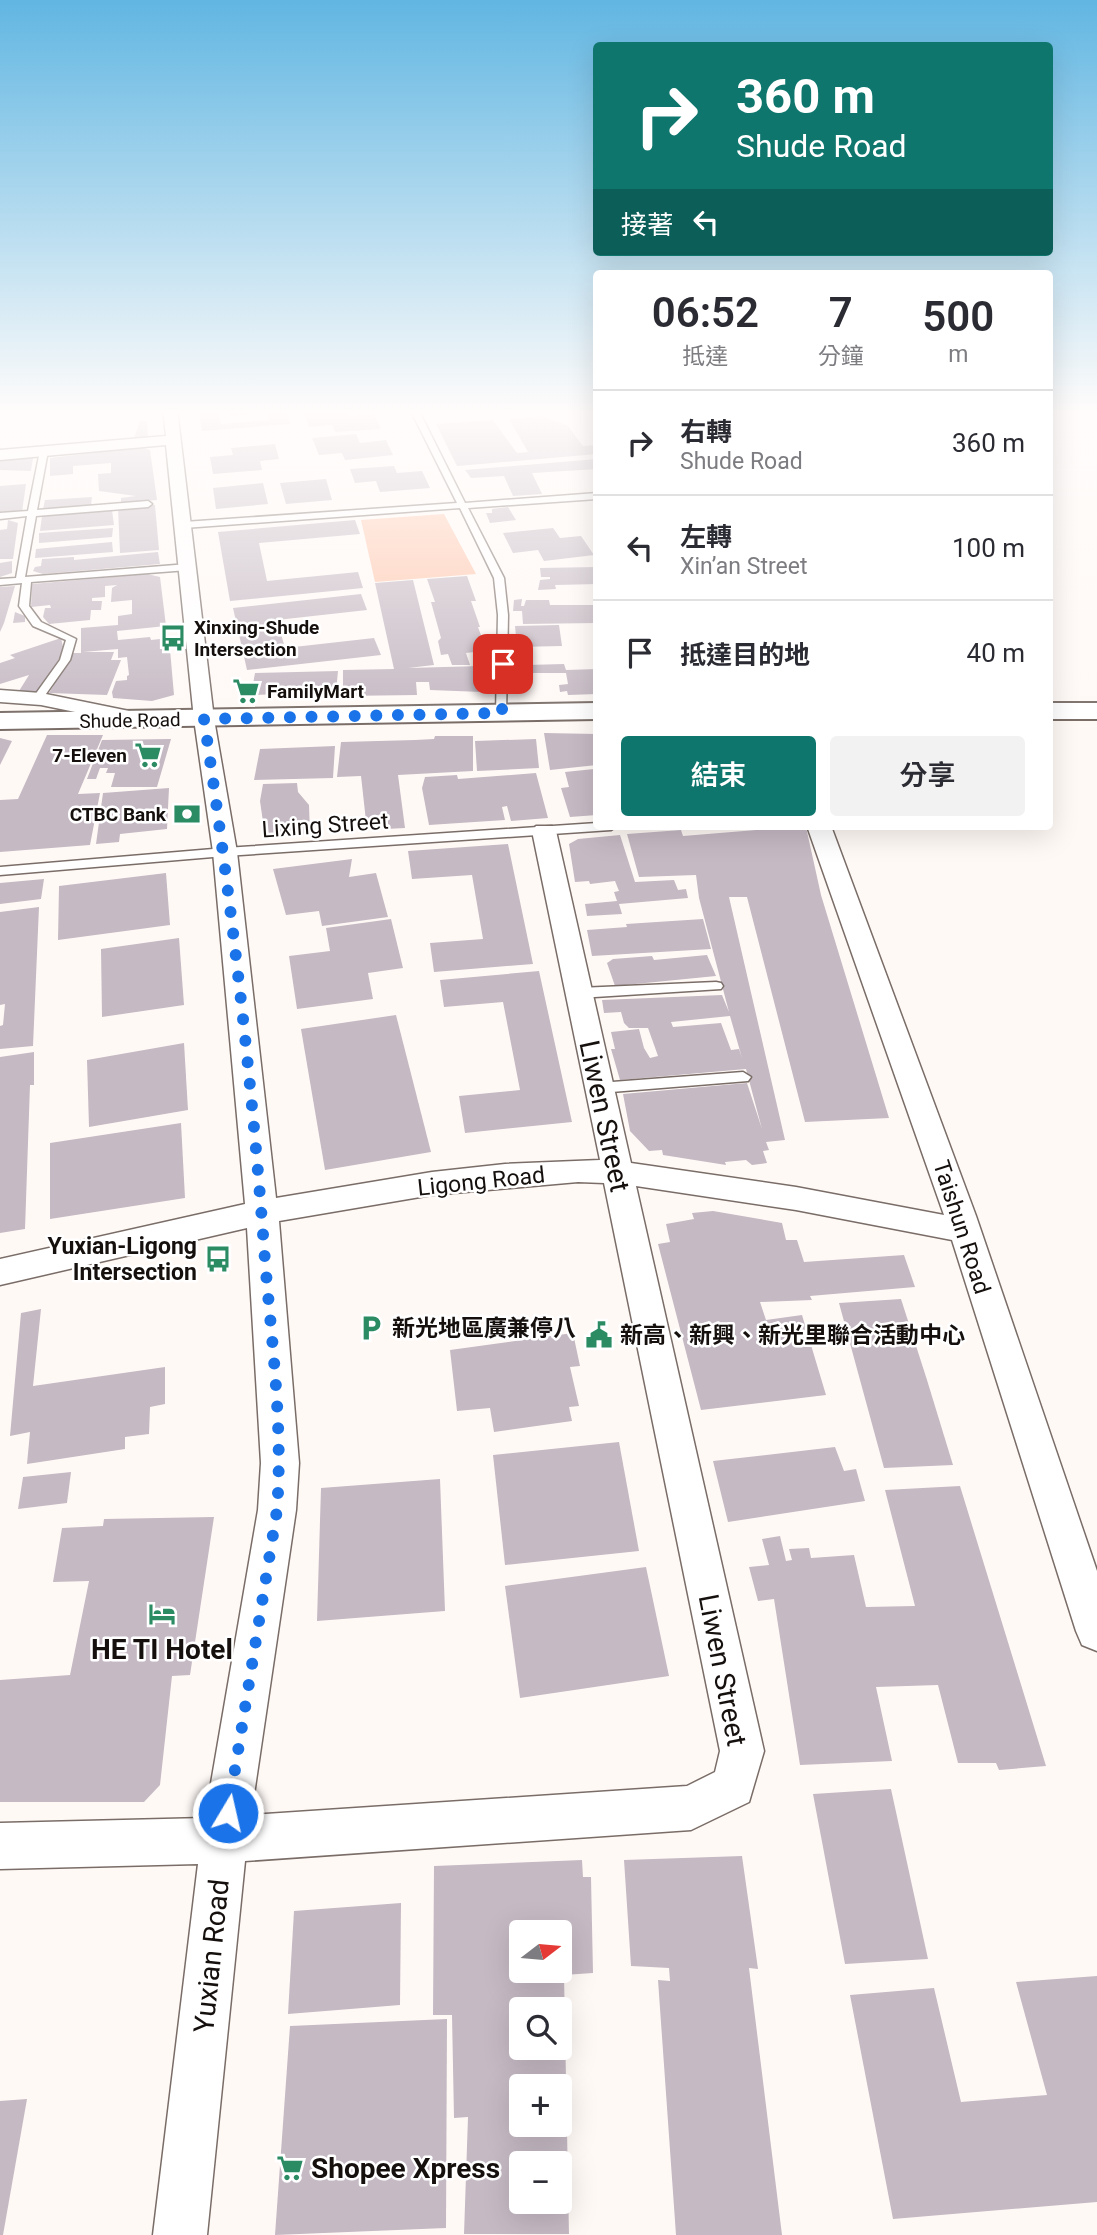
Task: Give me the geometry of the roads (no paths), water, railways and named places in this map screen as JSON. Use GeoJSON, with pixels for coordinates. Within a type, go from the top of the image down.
{"type":"FeatureCollection","features":[{"type":"Feature","properties":{"kind":"street","name":"Yuxian Road"},"geometry":{"type":"LineString","coordinates":[[180,2235],[224,1840],[277,1510],[280,1474],[262,1213],[225,852],[204,719],[183,513]]}},
{"type":"Feature","properties":{"kind":"street"},"geometry":{"type":"LineString","coordinates":[[0,696],[37,699],[143,720]]}},
{"type":"Feature","properties":{"kind":"street","name":"Shude Road"},"geometry":{"type":"LineString","coordinates":[[0,721],[593,711]]}},
{"type":"Feature","properties":{"kind":"street"},"geometry":{"type":"LineString","coordinates":[[1053,711],[1097,711]]}},
{"type":"Feature","properties":{"kind":"street","name":"Taishun Road"},"geometry":{"type":"LineString","coordinates":[[820,830],[965,1231],[1097,1632]]}},
{"type":"Feature","properties":{"kind":"street","name":"Liwen Street"},"geometry":{"type":"LineString","coordinates":[[0,1846],[224,1840],[691,1808],[733,1786],[742,1751],[544,831]]}},
{"type":"Feature","properties":{"kind":"street","name":"Ligong Road"},"geometry":{"type":"LineString","coordinates":[[0,1272],[262,1213],[455,1181],[579,1171],[617,1172],[778,1194],[965,1231]]}},
{"type":"Feature","properties":{"kind":"lane"},"geometry":{"type":"LineString","coordinates":[[0,516],[40,513]]}},
{"type":"Feature","properties":{"kind":"lane"},"geometry":{"type":"LineString","coordinates":[[184,525],[366,513]]}},
{"type":"Feature","properties":{"kind":"lane"},"geometry":{"type":"LineString","coordinates":[[467,513],[499,578],[503,615],[502,713]]}},
{"type":"Feature","properties":{"kind":"lane"},"geometry":{"type":"LineString","coordinates":[[32,514],[24,580],[24,606],[37,624],[71,639],[65,660],[37,699]]}},
{"type":"Feature","properties":{"kind":"lane"},"geometry":{"type":"LineString","coordinates":[[0,582],[188,567]]}},
{"type":"Feature","properties":{"kind":"lane","name":"Lixing Street"},"geometry":{"type":"LineString","coordinates":[[0,871],[225,852],[593,827]]}},
{"type":"Feature","properties":{"kind":"lane"},"geometry":{"type":"LineString","coordinates":[[579,993],[716,986]]}},
{"type":"Feature","properties":{"kind":"lane"},"geometry":{"type":"LineString","coordinates":[[599,1088],[743,1077]]}},
{"type":"Feature","properties":{"kind":"place","name":"Xinxing-Shude Intersection"},"geometry":{"type":"Point","coordinates":[173,638]}},
{"type":"Feature","properties":{"kind":"place","name":"FamilyMart"},"geometry":{"type":"Point","coordinates":[246,691]}},
{"type":"Feature","properties":{"kind":"place","name":"7-Eleven"},"geometry":{"type":"Point","coordinates":[148,755]}},
{"type":"Feature","properties":{"kind":"place","name":"CTBC Bank"},"geometry":{"type":"Point","coordinates":[187,814]}},
{"type":"Feature","properties":{"kind":"place","name":"Yuxian-Ligong Intersection"},"geometry":{"type":"Point","coordinates":[218,1259]}},
{"type":"Feature","properties":{"kind":"place","name":"新光地區廣兼停八"},"geometry":{"type":"Point","coordinates":[371,1328]}},
{"type":"Feature","properties":{"kind":"place","name":"新高、新興、新光里聯合活動中心"},"geometry":{"type":"Point","coordinates":[599,1335]}},
{"type":"Feature","properties":{"kind":"place","name":"HE TI Hotel"},"geometry":{"type":"Point","coordinates":[162,1614]}},
{"type":"Feature","properties":{"kind":"place","name":"Shopee Xpress"},"geometry":{"type":"Point","coordinates":[290,2168]}}]}
